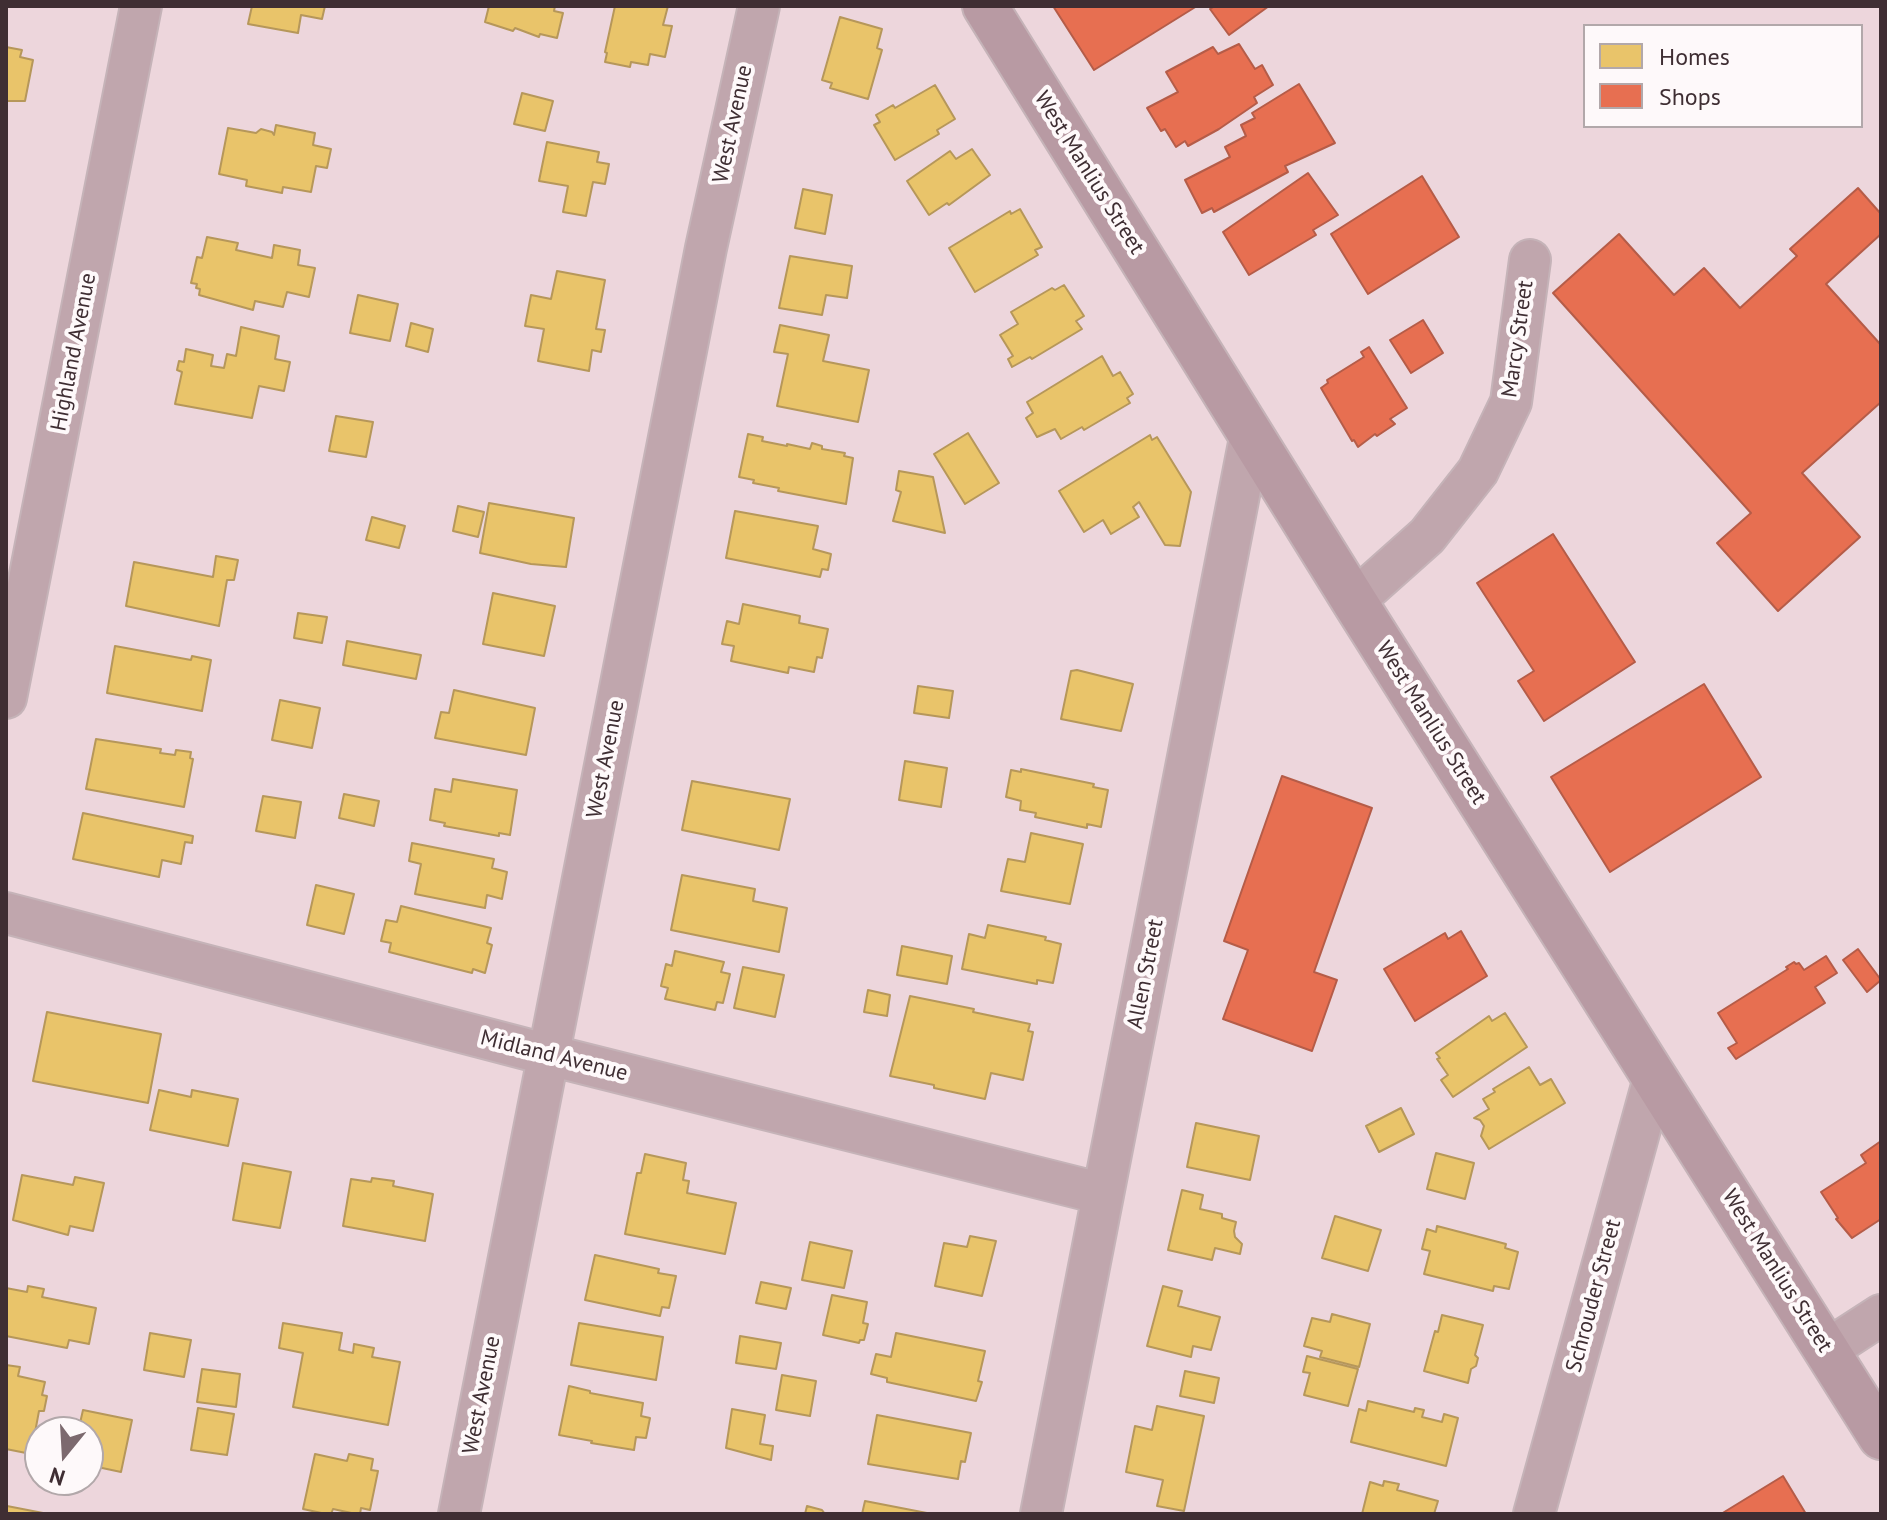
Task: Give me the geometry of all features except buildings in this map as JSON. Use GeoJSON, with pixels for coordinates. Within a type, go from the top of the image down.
{"type":"FeatureCollection","features":[{"type":"Feature","properties":{"kind":"main road","name":"West Manlius Street"},"geometry":{"type":"LineString","coordinates":[[985,6],[1354,601],[1881,1437]]}},
{"type":"Feature","properties":{"kind":"street","name":"Highland Avenue"},"geometry":{"type":"LineString","coordinates":[[6,698],[141,6]]}},
{"type":"Feature","properties":{"kind":"street","name":"West Avenue"},"geometry":{"type":"LineString","coordinates":[[459,1514],[706,248],[759,6]]}},
{"type":"Feature","properties":{"kind":"street","name":"Marcy Street"},"geometry":{"type":"LineString","coordinates":[[1354,601],[1427,536],[1478,471],[1511,402],[1530,260]]}},
{"type":"Feature","properties":{"kind":"street","name":"Allen Street"},"geometry":{"type":"LineString","coordinates":[[1041,1514],[1251,433]]}},
{"type":"Feature","properties":{"kind":"street","name":"Midland Avenue"},"geometry":{"type":"LineString","coordinates":[[6,913],[549,1055],[1103,1194]]}},
{"type":"Feature","properties":{"kind":"street","name":"Schrouder Street"},"geometry":{"type":"LineString","coordinates":[[1534,1514],[1654,1078]]}},
{"type":"Feature","properties":{"kind":"street"},"geometry":{"type":"LineString","coordinates":[[1827,1350],[1881,1315]]}}]}
